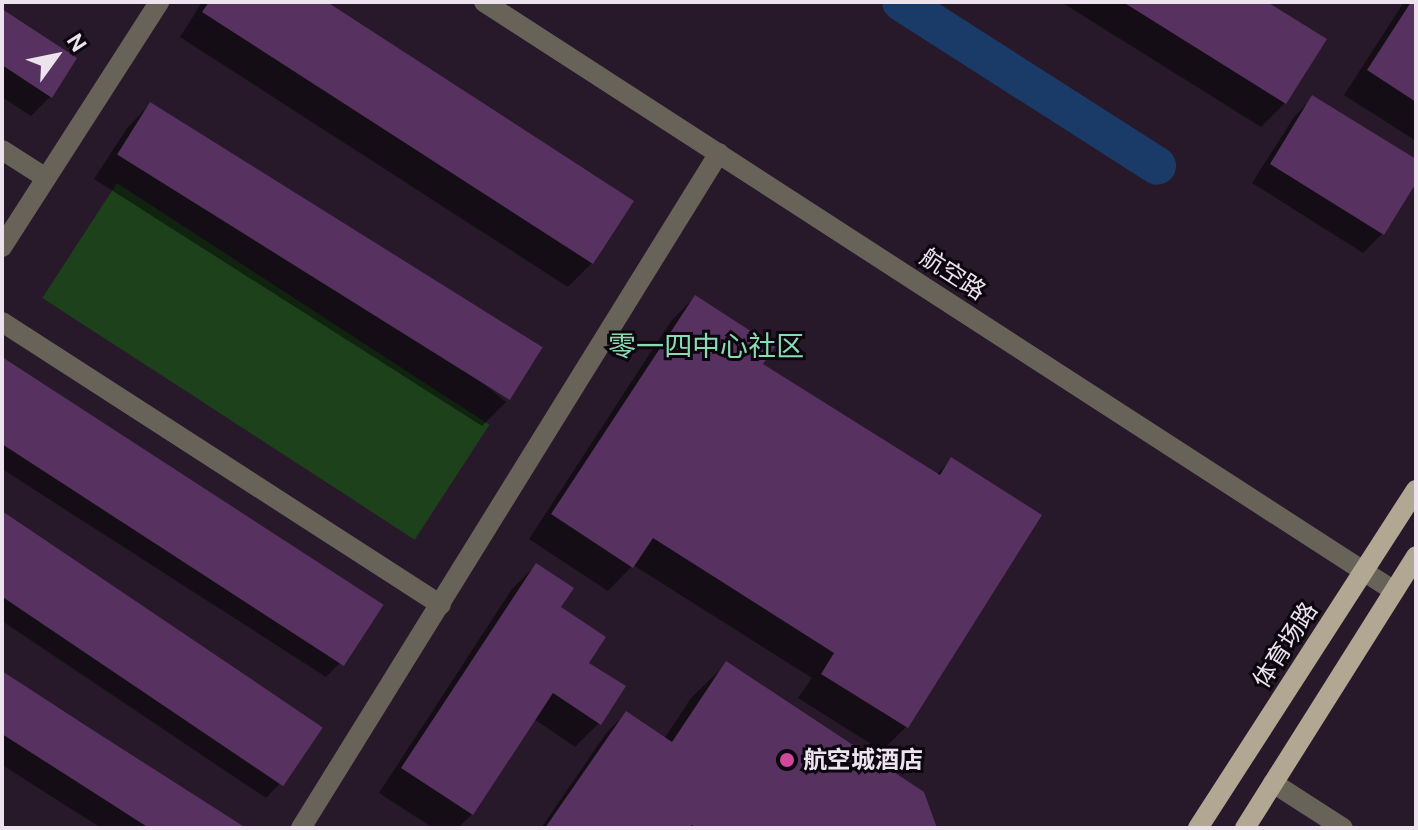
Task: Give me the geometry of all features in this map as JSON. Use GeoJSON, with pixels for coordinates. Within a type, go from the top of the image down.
{"type":"FeatureCollection","features":[{"type":"Feature","properties":{"kind":"main road","name":"体育场路"},"geometry":{"type":"LineString","coordinates":[[1198,828],[1416,490]]}},
{"type":"Feature","properties":{"kind":"main road"},"geometry":{"type":"LineString","coordinates":[[1245,828],[1416,556]]}},
{"type":"Feature","properties":{"kind":"street"},"geometry":{"type":"LineString","coordinates":[[2,247],[159,2]]}},
{"type":"Feature","properties":{"kind":"street","name":"航空路"},"geometry":{"type":"LineString","coordinates":[[484,2],[1394,591]]}},
{"type":"Feature","properties":{"kind":"street"},"geometry":{"type":"LineString","coordinates":[[2,150],[46,178]]}},
{"type":"Feature","properties":{"kind":"street"},"geometry":{"type":"LineString","coordinates":[[301,828],[719,153]]}},
{"type":"Feature","properties":{"kind":"street"},"geometry":{"type":"LineString","coordinates":[[2,322],[441,605]]}},
{"type":"Feature","properties":{"kind":"street"},"geometry":{"type":"LineString","coordinates":[[1273,783],[1343,828]]}},
{"type":"Feature","properties":{"kind":"green space"},"geometry":{"type":"Polygon","coordinates":[[[117,183],[489,425],[415,540],[42,298],[117,183]]]}},
{"type":"Feature","properties":{"kind":"building"},"geometry":{"type":"Polygon","coordinates":[[[209,2],[327,2],[634,201],[593,264],[202,12],[209,2]]]}},
{"type":"Feature","properties":{"kind":"building"},"geometry":{"type":"Polygon","coordinates":[[[1123,2],[1267,2],[1327,39],[1286,104],[1123,2]]]}},
{"type":"Feature","properties":{"kind":"building"},"geometry":{"type":"Polygon","coordinates":[[[1411,2],[1416,2],[1416,102],[1367,70],[1411,2]]]}},
{"type":"Feature","properties":{"kind":"building"},"geometry":{"type":"Polygon","coordinates":[[[2,9],[77,58],[52,98],[2,65],[2,9]]]}},
{"type":"Feature","properties":{"kind":"building"},"geometry":{"type":"Polygon","coordinates":[[[1312,95],[1416,159],[1416,183],[1384,235],[1270,164],[1312,95]]]}},
{"type":"Feature","properties":{"kind":"building"},"geometry":{"type":"Polygon","coordinates":[[[150,102],[543,347],[510,400],[117,155],[150,102]]]}},
{"type":"Feature","properties":{"kind":"building"},"geometry":{"type":"Polygon","coordinates":[[[695,295],[775,347],[763,364],[940,475],[951,457],[1042,515],[908,728],[821,674],[834,653],[653,538],[633,568],[551,514],[695,295]]]}},
{"type":"Feature","properties":{"kind":"building"},"geometry":{"type":"Polygon","coordinates":[[[2,357],[384,605],[344,666],[2,444],[2,357]]]}},
{"type":"Feature","properties":{"kind":"building"},"geometry":{"type":"Polygon","coordinates":[[[2,511],[323,727],[283,786],[2,597],[2,511]]]}},
{"type":"Feature","properties":{"kind":"building"},"geometry":{"type":"Polygon","coordinates":[[[536,563],[574,588],[561,607],[606,637],[589,663],[626,686],[601,725],[553,693],[473,815],[401,768],[536,563]]]}},
{"type":"Feature","properties":{"kind":"building","name":"航空城酒店"},"geometry":{"type":"Polygon","coordinates":[[[726,661],[924,792],[937,828],[696,828],[692,825],[690,828],[545,828],[626,711],[672,742],[726,661]]]}},
{"type":"Feature","properties":{"kind":"building"},"geometry":{"type":"Polygon","coordinates":[[[2,671],[246,828],[149,828],[2,734],[2,671]]]}},
{"type":"Feature","properties":{"kind":"waterway"},"geometry":{"type":"LineString","coordinates":[[901,2],[1157,166]]}},
{"type":"Feature","properties":{"kind":"place","name":"航空城酒店"},"geometry":{"type":"Point","coordinates":[787,760]}},
{"type":"Feature","properties":{"kind":"district","name":"零一四中心社区"},"geometry":{"type":"Point","coordinates":[706,347]}}]}
